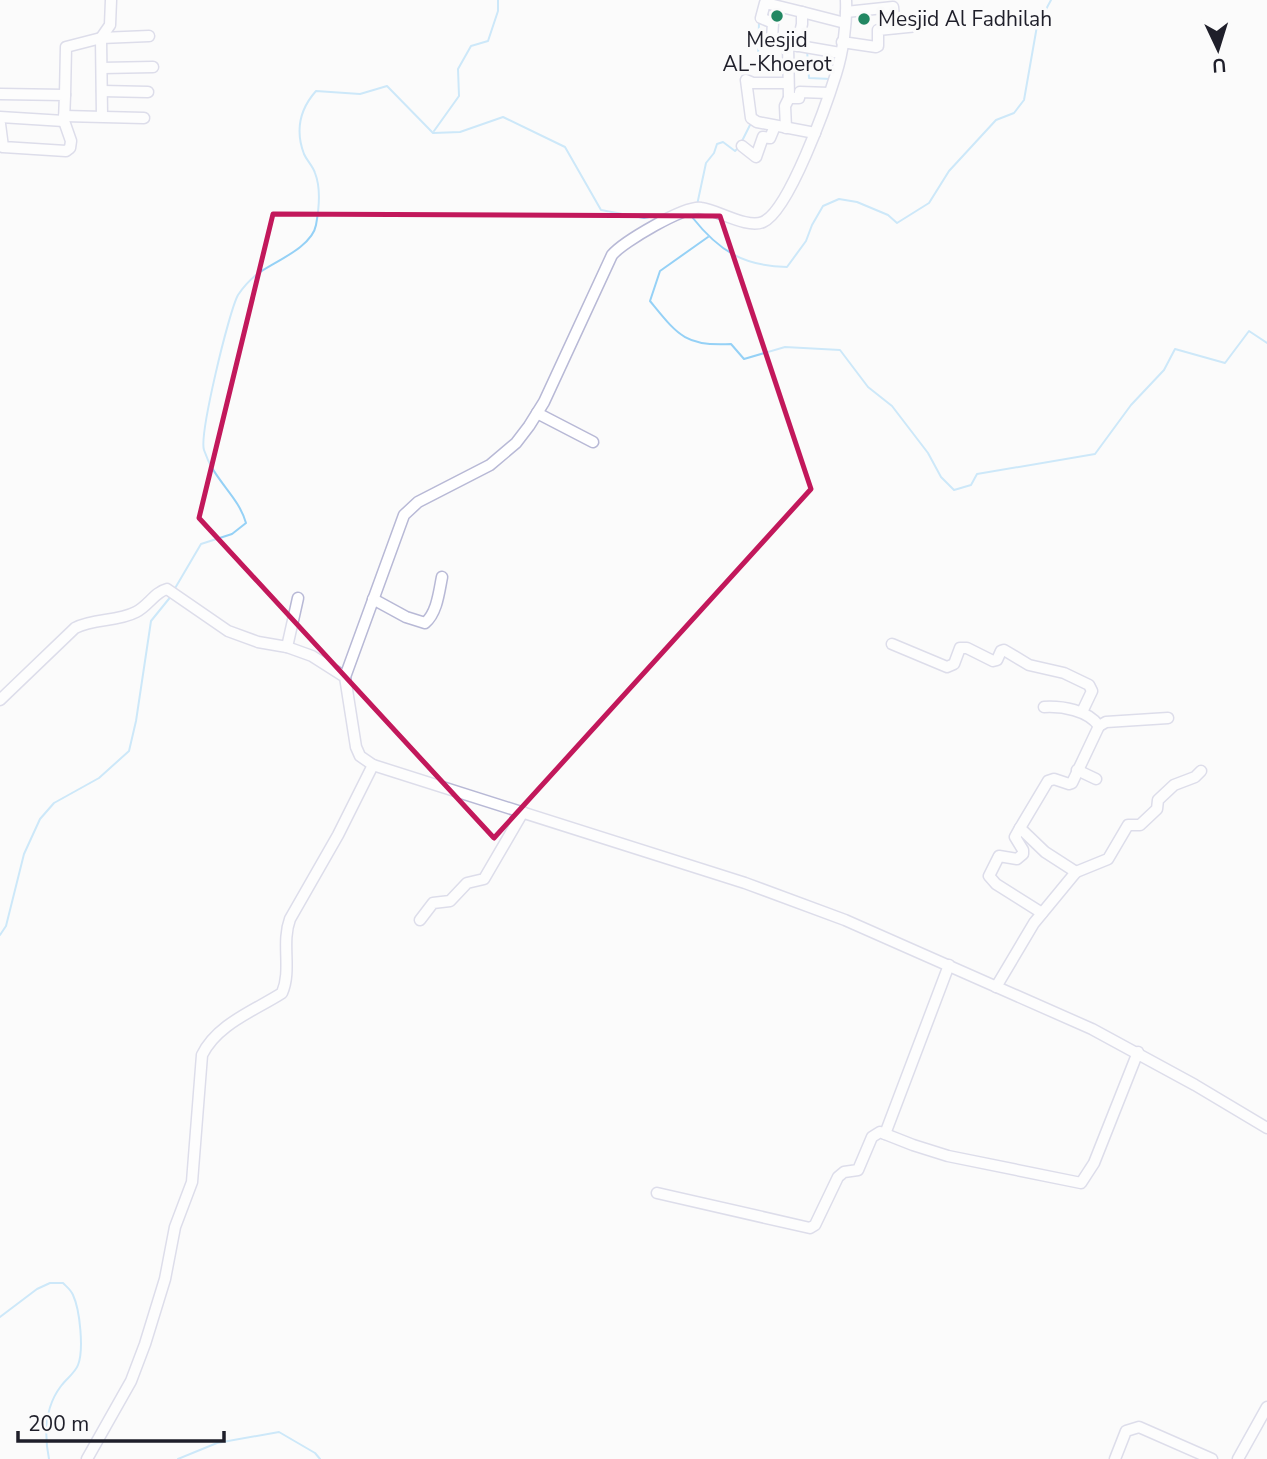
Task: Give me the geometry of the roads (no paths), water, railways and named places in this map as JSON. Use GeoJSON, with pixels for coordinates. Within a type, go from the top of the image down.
{"type":"FeatureCollection","features":[{"type":"Feature","properties":{"kind":"street"},"geometry":{"type":"LineString","coordinates":[[102,116],[102,38],[110,25],[111,0]]}},
{"type":"Feature","properties":{"kind":"street"},"geometry":{"type":"LineString","coordinates":[[846,0],[846,18],[837,72],[799,172],[772,216],[765,221],[749,223],[698,207],[678,214],[612,254],[537,413],[516,443],[490,465],[418,502],[404,515],[345,677],[356,747],[360,756],[373,765],[745,883],[845,920],[1092,1029],[1138,1052],[1267,1128]]}},
{"type":"Feature","properties":{"kind":"street"},"geometry":{"type":"LineString","coordinates":[[895,28],[893,7],[846,18],[765,1],[761,18],[774,23],[772,39],[792,45],[877,47],[878,30],[918,26]]}},
{"type":"Feature","properties":{"kind":"street"},"geometry":{"type":"LineString","coordinates":[[742,146],[756,157],[764,137],[770,138],[780,127],[789,98],[792,45],[802,24],[797,7]]}},
{"type":"Feature","properties":{"kind":"street"},"geometry":{"type":"LineString","coordinates":[[0,124],[3,147],[67,151],[71,141],[64,119],[66,48],[102,38],[149,36]]}},
{"type":"Feature","properties":{"kind":"street"},"geometry":{"type":"LineString","coordinates":[[102,68],[153,67]]}},
{"type":"Feature","properties":{"kind":"street"},"geometry":{"type":"LineString","coordinates":[[788,83],[753,83],[746,80],[752,119],[813,132]]}},
{"type":"Feature","properties":{"kind":"street"},"geometry":{"type":"LineString","coordinates":[[102,91],[148,92]]}},
{"type":"Feature","properties":{"kind":"street"},"geometry":{"type":"LineString","coordinates":[[789,98],[800,98],[800,92],[829,93]]}},
{"type":"Feature","properties":{"kind":"street"},"geometry":{"type":"LineString","coordinates":[[0,94],[65,95]]}},
{"type":"Feature","properties":{"kind":"street"},"geometry":{"type":"LineString","coordinates":[[0,117],[144,118]]}},
{"type":"Feature","properties":{"kind":"street"},"geometry":{"type":"LineString","coordinates":[[537,413],[593,442]]}},
{"type":"Feature","properties":{"kind":"street"},"geometry":{"type":"LineString","coordinates":[[373,599],[406,617],[425,623],[429,621],[435,607],[442,577]]}},
{"type":"Feature","properties":{"kind":"street"},"geometry":{"type":"LineString","coordinates":[[0,700],[75,628],[139,611],[161,591],[174,593],[236,634],[312,656],[345,677]]}},
{"type":"Feature","properties":{"kind":"street"},"geometry":{"type":"LineString","coordinates":[[287,647],[298,598]]}},
{"type":"Feature","properties":{"kind":"street"},"geometry":{"type":"LineString","coordinates":[[892,644],[947,667],[954,664],[960,648],[967,648],[993,661],[997,660],[1004,650],[1029,666],[1064,673],[1091,687],[1092,691],[1082,712]]}},
{"type":"Feature","properties":{"kind":"street"},"geometry":{"type":"LineString","coordinates":[[1044,708],[1082,712],[1099,726]]}},
{"type":"Feature","properties":{"kind":"street"},"geometry":{"type":"LineString","coordinates":[[1042,913],[996,884],[989,876],[999,856],[1017,859],[1023,855],[1023,849],[1014,837],[1046,782],[1054,779],[1070,784],[1099,726],[1106,722],[1168,718]]}},
{"type":"Feature","properties":{"kind":"street"},"geometry":{"type":"LineString","coordinates":[[87,1459],[131,1381],[161,1292],[175,1227],[192,1182],[202,1055],[221,1031],[282,993],[287,927],[290,919],[338,835],[373,765]]}},
{"type":"Feature","properties":{"kind":"street"},"geometry":{"type":"LineString","coordinates":[[1077,769],[1096,779]]}},
{"type":"Feature","properties":{"kind":"street"},"geometry":{"type":"LineString","coordinates":[[996,987],[1034,923],[1076,872],[1108,859],[1128,825],[1140,825],[1157,810],[1158,800],[1174,785],[1191,779],[1201,771]]}},
{"type":"Feature","properties":{"kind":"street"},"geometry":{"type":"LineString","coordinates":[[420,920],[433,903],[450,901],[467,883],[484,879],[523,812]]}},
{"type":"Feature","properties":{"kind":"street"},"geometry":{"type":"LineString","coordinates":[[1020,828],[1045,852],[1076,872]]}},
{"type":"Feature","properties":{"kind":"street"},"geometry":{"type":"LineString","coordinates":[[885,1134],[949,965]]}},
{"type":"Feature","properties":{"kind":"street"},"geometry":{"type":"LineString","coordinates":[[657,1194],[810,1228],[815,1225],[840,1174],[859,1170],[872,1137],[879,1132],[948,1156],[1081,1182],[1094,1163],[1138,1052]]}},
{"type":"Feature","properties":{"kind":"street"},"geometry":{"type":"LineString","coordinates":[[1238,1459],[1267,1407]]}},
{"type":"Feature","properties":{"kind":"street"},"geometry":{"type":"LineString","coordinates":[[1115,1459],[1126,1431],[1139,1427],[1212,1459]]}},
{"type":"Feature","properties":{"kind":"waterway"},"geometry":{"type":"LineString","coordinates":[[434,131],[459,96],[458,69],[471,46],[488,41],[498,11],[498,0]]}},
{"type":"Feature","properties":{"kind":"waterway"},"geometry":{"type":"LineString","coordinates":[[685,216],[692,217],[712,239],[733,254],[757,264],[787,267],[806,241],[823,206],[839,199],[857,202],[888,215],[897,223],[929,203],[949,171],[996,120],[1014,113],[1024,100],[1037,26],[1051,0]]}},
{"type":"Feature","properties":{"kind":"waterway"},"geometry":{"type":"LineString","coordinates":[[747,77],[747,72],[758,61],[759,22]]}},
{"type":"Feature","properties":{"kind":"waterway"},"geometry":{"type":"LineString","coordinates":[[807,50],[809,78],[831,79]]}},
{"type":"Feature","properties":{"kind":"waterway"},"geometry":{"type":"LineString","coordinates":[[174,590],[201,544],[232,534],[246,523],[237,504],[208,461],[204,450],[206,422],[222,347],[238,295],[256,275],[307,241],[316,225],[318,185],[314,170],[304,154],[300,137],[303,113],[316,91],[360,94],[387,86],[433,133],[460,132],[503,117],[565,147],[601,210],[644,218],[666,214]]}},
{"type":"Feature","properties":{"kind":"waterway"},"geometry":{"type":"LineString","coordinates":[[741,143],[751,123]]}},
{"type":"Feature","properties":{"kind":"waterway"},"geometry":{"type":"LineString","coordinates":[[697,205],[706,163],[717,144],[723,142],[735,151],[738,148]]}},
{"type":"Feature","properties":{"kind":"waterway"},"geometry":{"type":"LineString","coordinates":[[708,237],[660,271],[650,301],[675,330],[703,343],[731,344],[744,359],[785,347],[840,350],[868,387],[892,406],[928,453],[941,477],[954,490],[971,485],[977,474],[1095,454],[1131,405],[1164,370],[1175,349],[1225,363],[1249,331],[1267,343]]}},
{"type":"Feature","properties":{"kind":"waterway"},"geometry":{"type":"LineString","coordinates":[[0,935],[6,926],[24,854],[40,819],[54,803],[99,778],[129,751],[151,621],[172,595]]}},
{"type":"Feature","properties":{"kind":"waterway"},"geometry":{"type":"LineString","coordinates":[[0,1317],[37,1289],[50,1283],[63,1283],[71,1292],[78,1310],[80,1358],[75,1371],[56,1394],[49,1412],[46,1430],[49,1459]]}},
{"type":"Feature","properties":{"kind":"waterway"},"geometry":{"type":"LineString","coordinates":[[178,1459],[217,1443],[279,1432],[315,1453],[320,1459]]}},
{"type":"Feature","properties":{"kind":"place","name":"Mesjid AL-Khoerot"},"geometry":{"type":"Point","coordinates":[777,16]}},
{"type":"Feature","properties":{"kind":"place","name":"Mesjid Al Fadhilah"},"geometry":{"type":"Point","coordinates":[864,19]}}]}
